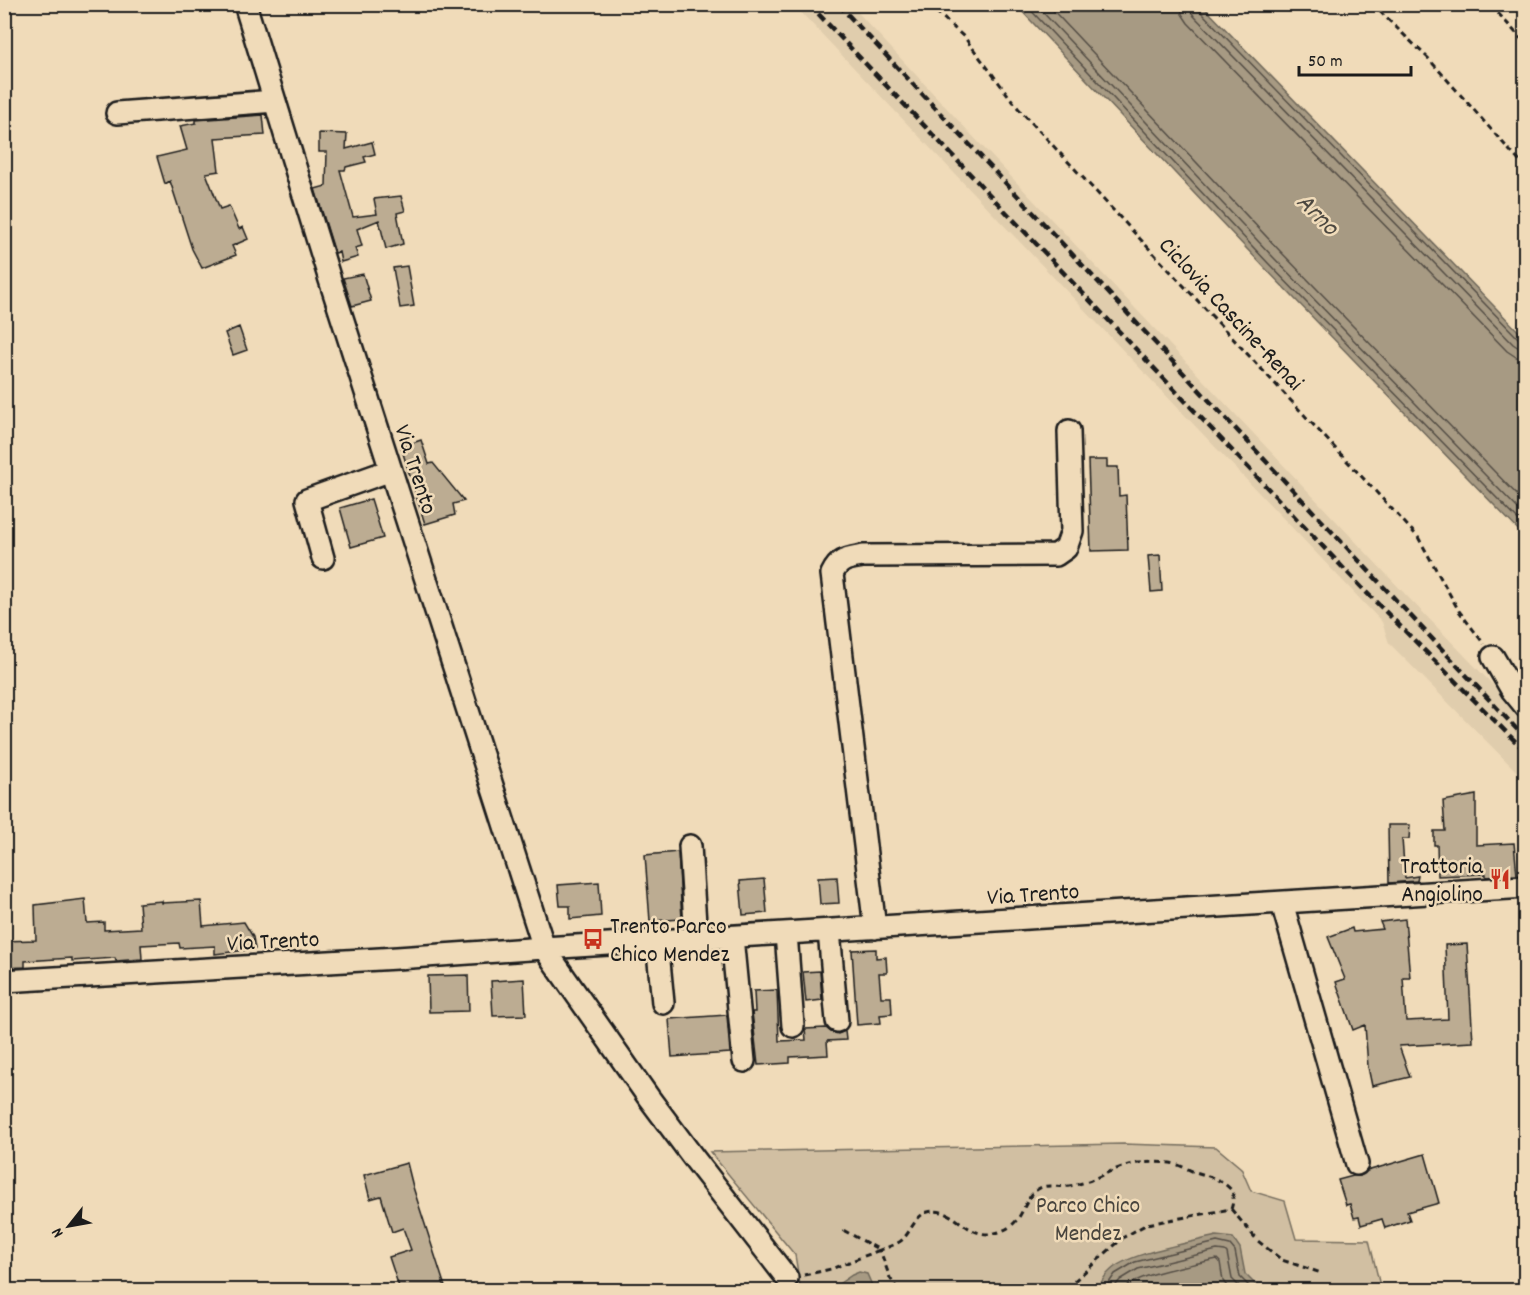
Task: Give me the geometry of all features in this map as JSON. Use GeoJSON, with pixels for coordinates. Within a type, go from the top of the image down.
{"type":"FeatureCollection","features":[{"type":"Feature","properties":{"kind":"street","name":"Via Trento"},"geometry":{"type":"LineString","coordinates":[[245,4],[330,280],[544,948]]}},
{"type":"Feature","properties":{"kind":"street"},"geometry":{"type":"LineString","coordinates":[[117,113],[275,101]]}},
{"type":"Feature","properties":{"kind":"street"},"geometry":{"type":"LineString","coordinates":[[875,928],[832,574],[837,565],[847,559],[862,556],[1056,555],[1066,548],[1072,531],[1069,430]]}},
{"type":"Feature","properties":{"kind":"street"},"geometry":{"type":"LineString","coordinates":[[323,558],[307,500],[391,470]]}},
{"type":"Feature","properties":{"kind":"street"},"geometry":{"type":"LineString","coordinates":[[1493,657],[1512,690],[1526,707]]}},
{"type":"Feature","properties":{"kind":"street"},"geometry":{"type":"LineString","coordinates":[[690,846],[696,939]]}},
{"type":"Feature","properties":{"kind":"street","name":"Via Trento"},"geometry":{"type":"LineString","coordinates":[[4,981],[1526,887]]}},
{"type":"Feature","properties":{"kind":"street"},"geometry":{"type":"LineString","coordinates":[[1282,903],[1357,1164]]}},
{"type":"Feature","properties":{"kind":"street"},"geometry":{"type":"LineString","coordinates":[[833,930],[841,1016]]}},
{"type":"Feature","properties":{"kind":"street"},"geometry":{"type":"LineString","coordinates":[[786,933],[793,1026]]}},
{"type":"Feature","properties":{"kind":"street"},"geometry":{"type":"LineString","coordinates":[[732,937],[744,1061]]}},
{"type":"Feature","properties":{"kind":"street"},"geometry":{"type":"LineString","coordinates":[[657,941],[663,1003]]}},
{"type":"Feature","properties":{"kind":"street"},"geometry":{"type":"LineString","coordinates":[[544,948],[649,1098],[787,1278]]}},
{"type":"Feature","properties":{"kind":"path","name":"Ciclovia Cascine-Renai"},"geometry":{"type":"LineString","coordinates":[[928,4],[964,38],[1018,108],[1418,537],[1459,611],[1493,657]]}},
{"type":"Feature","properties":{"kind":"path"},"geometry":{"type":"LineString","coordinates":[[1372,4],[1428,58],[1526,169]]}},
{"type":"Feature","properties":{"kind":"path"},"geometry":{"type":"LineString","coordinates":[[1493,4],[1497,12],[1526,44]]}},
{"type":"Feature","properties":{"kind":"path"},"geometry":{"type":"LineString","coordinates":[[787,1278],[831,1269],[880,1250],[903,1239],[925,1212],[935,1210],[946,1212],[970,1230],[986,1234],[999,1232],[1020,1218],[1030,1197],[1038,1189],[1047,1185],[1068,1186],[1083,1183],[1138,1163],[1172,1163],[1224,1183],[1232,1192],[1232,1209],[1258,1241],[1282,1260],[1321,1273]]}},
{"type":"Feature","properties":{"kind":"path"},"geometry":{"type":"LineString","coordinates":[[1056,1290],[1072,1283],[1124,1237],[1147,1224],[1232,1209]]}},
{"type":"Feature","properties":{"kind":"path"},"geometry":{"type":"LineString","coordinates":[[841,1229],[880,1250],[890,1278],[898,1290]]}},
{"type":"Feature","properties":{"kind":"shaded area"},"geometry":{"type":"Polygon","coordinates":[[[794,5],[851,5],[1405,594],[1525,718],[1525,780],[1389,643],[1382,622],[794,5]]]}},
{"type":"Feature","properties":{"kind":"green space","name":"Parco Chico Mendez"},"geometry":{"type":"Polygon","coordinates":[[[1123,1144],[1216,1147],[1241,1168],[1251,1191],[1285,1201],[1296,1239],[1369,1240],[1381,1290],[731,1290],[800,1285],[795,1255],[710,1152],[1123,1144]]]}},
{"type":"Feature","properties":{"kind":"water","name":"Arno"},"geometry":{"type":"Polygon","coordinates":[[[1016,5],[1202,5],[1525,338],[1525,537],[1264,267],[1016,5]]]}},
{"type":"Feature","properties":{"kind":"water"},"geometry":{"type":"Polygon","coordinates":[[[1216,1236],[1233,1238],[1240,1248],[1245,1274],[1255,1284],[1270,1285],[1284,1290],[1097,1290],[1108,1273],[1130,1259],[1160,1249],[1216,1236]]]}},
{"type":"Feature","properties":{"kind":"water"},"geometry":{"type":"Polygon","coordinates":[[[859,1272],[867,1274],[874,1290],[830,1290],[852,1275],[859,1272]]]}},
{"type":"Feature","properties":{"kind":"building"},"geometry":{"type":"Polygon","coordinates":[[[263,115],[265,135],[215,138],[219,171],[206,173],[220,209],[229,206],[239,229],[243,227],[248,239],[232,246],[236,255],[202,268],[192,249],[170,181],[165,184],[157,157],[187,150],[180,126],[196,123],[196,120],[263,115]]]}},
{"type":"Feature","properties":{"kind":"building"},"geometry":{"type":"Polygon","coordinates":[[[319,133],[347,134],[346,149],[372,142],[375,154],[364,157],[366,162],[340,170],[353,217],[377,214],[374,199],[401,196],[405,211],[397,213],[403,244],[386,249],[379,220],[357,229],[362,246],[355,248],[358,257],[341,262],[339,252],[335,253],[315,189],[326,186],[327,152],[319,152],[319,133]]]}},
{"type":"Feature","properties":{"kind":"building"},"geometry":{"type":"Polygon","coordinates":[[[407,266],[414,306],[400,308],[393,268],[407,266]]]}},
{"type":"Feature","properties":{"kind":"building"},"geometry":{"type":"Polygon","coordinates":[[[363,274],[371,301],[352,306],[343,278],[363,274]]]}},
{"type":"Feature","properties":{"kind":"building"},"geometry":{"type":"Polygon","coordinates":[[[239,327],[247,350],[233,355],[225,333],[239,327]]]}},
{"type":"Feature","properties":{"kind":"building"},"geometry":{"type":"Polygon","coordinates":[[[421,440],[429,464],[433,463],[464,501],[453,504],[455,515],[425,524],[401,447],[421,440]]]}},
{"type":"Feature","properties":{"kind":"building"},"geometry":{"type":"Polygon","coordinates":[[[1088,460],[1107,460],[1107,467],[1118,467],[1119,496],[1126,495],[1128,550],[1091,551],[1088,460]]]}},
{"type":"Feature","properties":{"kind":"building"},"geometry":{"type":"Polygon","coordinates":[[[371,499],[383,538],[351,547],[340,508],[371,499]]]}},
{"type":"Feature","properties":{"kind":"building"},"geometry":{"type":"Polygon","coordinates":[[[1160,555],[1162,591],[1151,592],[1148,556],[1160,555]]]}},
{"type":"Feature","properties":{"kind":"building"},"geometry":{"type":"Polygon","coordinates":[[[1476,795],[1476,845],[1514,843],[1517,875],[1438,876],[1434,831],[1445,831],[1443,801],[1476,795]]]}},
{"type":"Feature","properties":{"kind":"building"},"geometry":{"type":"Polygon","coordinates":[[[1388,825],[1410,825],[1409,839],[1402,839],[1405,878],[1418,876],[1417,881],[1389,883],[1388,825]]]}},
{"type":"Feature","properties":{"kind":"building"},"geometry":{"type":"Polygon","coordinates":[[[678,852],[682,919],[650,921],[645,855],[678,852]]]}},
{"type":"Feature","properties":{"kind":"building"},"geometry":{"type":"Polygon","coordinates":[[[837,877],[839,903],[820,904],[818,878],[837,877]]]}},
{"type":"Feature","properties":{"kind":"building"},"geometry":{"type":"Polygon","coordinates":[[[764,879],[767,913],[743,915],[740,881],[764,879]]]}},
{"type":"Feature","properties":{"kind":"building"},"geometry":{"type":"Polygon","coordinates":[[[599,882],[601,916],[570,919],[570,906],[560,906],[558,885],[599,882]]]}},
{"type":"Feature","properties":{"kind":"building"},"geometry":{"type":"Polygon","coordinates":[[[85,899],[87,923],[104,922],[104,930],[141,928],[139,903],[201,901],[203,926],[244,922],[253,937],[255,949],[215,954],[215,946],[180,948],[179,943],[141,945],[142,959],[72,961],[72,958],[25,961],[25,967],[4,968],[4,941],[36,940],[35,905],[85,899]]]}},
{"type":"Feature","properties":{"kind":"building"},"geometry":{"type":"Polygon","coordinates":[[[1405,919],[1410,978],[1403,978],[1406,1021],[1448,1019],[1445,945],[1467,944],[1473,1042],[1399,1046],[1410,1077],[1372,1086],[1368,1067],[1365,1025],[1353,1030],[1336,982],[1345,979],[1328,937],[1352,928],[1353,932],[1383,929],[1380,922],[1405,919]]]}},
{"type":"Feature","properties":{"kind":"building"},"geometry":{"type":"Polygon","coordinates":[[[876,949],[876,958],[886,957],[887,973],[879,973],[881,997],[891,997],[892,1014],[880,1015],[881,1023],[857,1025],[852,950],[876,949]]]}},
{"type":"Feature","properties":{"kind":"building"},"geometry":{"type":"Polygon","coordinates":[[[820,971],[822,1000],[806,1002],[803,972],[820,971]]]}},
{"type":"Feature","properties":{"kind":"building"},"geometry":{"type":"Polygon","coordinates":[[[468,975],[469,1011],[429,1012],[428,976],[468,975]]]}},
{"type":"Feature","properties":{"kind":"building"},"geometry":{"type":"Polygon","coordinates":[[[524,979],[526,1015],[493,1016],[491,981],[524,979]]]}},
{"type":"Feature","properties":{"kind":"building"},"geometry":{"type":"Polygon","coordinates":[[[777,990],[779,1041],[806,1040],[805,1029],[826,1028],[838,1034],[845,1031],[846,1040],[827,1041],[828,1055],[790,1057],[790,1063],[758,1065],[752,1012],[755,1012],[754,991],[777,990]]]}},
{"type":"Feature","properties":{"kind":"building"},"geometry":{"type":"Polygon","coordinates":[[[727,1015],[730,1053],[672,1057],[669,1019],[727,1015]]]}},
{"type":"Feature","properties":{"kind":"building"},"geometry":{"type":"Polygon","coordinates":[[[1425,1154],[1439,1203],[1407,1212],[1410,1220],[1385,1228],[1382,1219],[1361,1225],[1359,1217],[1354,1218],[1350,1204],[1346,1205],[1338,1180],[1360,1176],[1367,1171],[1425,1154]]]}},
{"type":"Feature","properties":{"kind":"building"},"geometry":{"type":"Polygon","coordinates":[[[407,1163],[446,1290],[422,1290],[421,1287],[400,1290],[389,1257],[411,1250],[403,1228],[392,1232],[381,1196],[370,1199],[364,1175],[407,1163]]]}},
{"type":"Feature","properties":{"kind":"railway"},"geometry":{"type":"LineString","coordinates":[[809,4],[1366,592],[1526,752]]}},
{"type":"Feature","properties":{"kind":"railway"},"geometry":{"type":"LineString","coordinates":[[838,4],[1526,739]]}},
{"type":"Feature","properties":{"kind":"place","name":"Trattoria Angiolino"},"geometry":{"type":"Point","coordinates":[1500,879]}},
{"type":"Feature","properties":{"kind":"place","name":"Trento Parco Chico Mendez"},"geometry":{"type":"Point","coordinates":[593,939]}}]}
